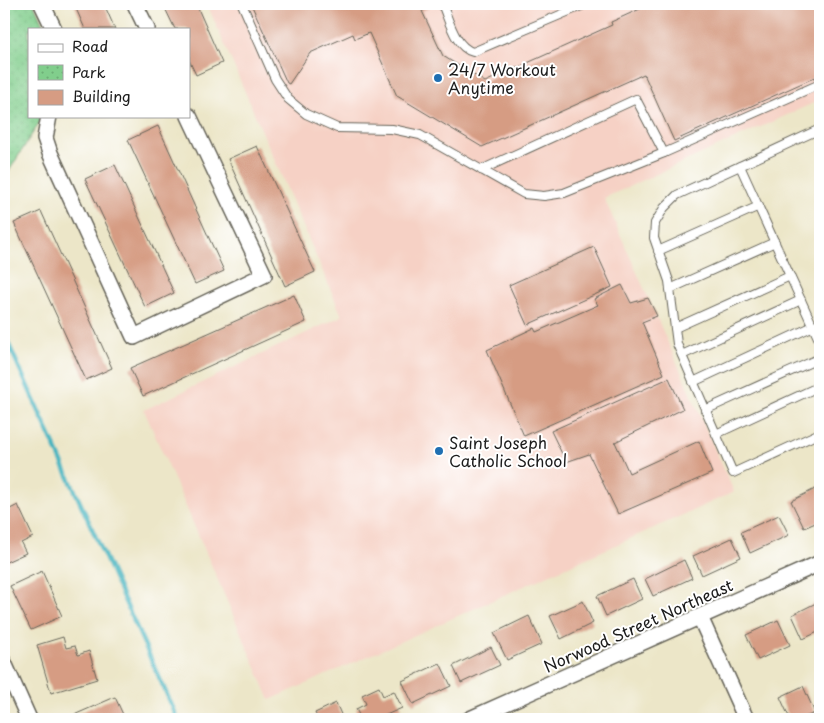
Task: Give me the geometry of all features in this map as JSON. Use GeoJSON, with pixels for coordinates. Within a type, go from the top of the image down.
{"type":"FeatureCollection","features":[{"type":"Feature","properties":{"kind":"street"},"geometry":{"type":"LineString","coordinates":[[42,4],[54,28]]}},
{"type":"Feature","properties":{"kind":"street"},"geometry":{"type":"LineString","coordinates":[[135,4],[147,28]]}},
{"type":"Feature","properties":{"kind":"street"},"geometry":{"type":"LineString","coordinates":[[49,118],[44,138],[134,338],[264,275],[190,118]]}},
{"type":"Feature","properties":{"kind":"street","name":"Norwood Street Northeast"},"geometry":{"type":"LineString","coordinates":[[470,719],[820,563]]}},
{"type":"Feature","properties":{"kind":"street"},"geometry":{"type":"LineString","coordinates":[[700,617],[746,719]]}},
{"type":"Feature","properties":{"kind":"street"},"geometry":{"type":"LineString","coordinates":[[4,664],[29,719]]}},
{"type":"Feature","properties":{"kind":"lane"},"geometry":{"type":"LineString","coordinates":[[242,4],[275,79],[288,98],[306,114],[337,128],[392,130],[420,135],[524,194],[544,196],[564,193],[664,153],[820,84]]}},
{"type":"Feature","properties":{"kind":"lane"},"geometry":{"type":"LineString","coordinates":[[442,4],[460,45],[466,50],[473,52],[586,4]]}},
{"type":"Feature","properties":{"kind":"lane"},"geometry":{"type":"LineString","coordinates":[[481,170],[636,99],[664,153]]}},
{"type":"Feature","properties":{"kind":"lane"},"geometry":{"type":"LineString","coordinates":[[820,129],[677,195],[664,208],[655,223],[654,238],[670,289],[677,344],[733,474],[820,433]]}},
{"type":"Feature","properties":{"kind":"lane"},"geometry":{"type":"LineString","coordinates":[[740,166],[801,300],[817,325],[820,342]]}},
{"type":"Feature","properties":{"kind":"lane"},"geometry":{"type":"LineString","coordinates":[[658,251],[759,206]]}},
{"type":"Feature","properties":{"kind":"lane"},"geometry":{"type":"LineString","coordinates":[[670,289],[775,242]]}},
{"type":"Feature","properties":{"kind":"lane"},"geometry":{"type":"LineString","coordinates":[[675,328],[790,276]]}},
{"type":"Feature","properties":{"kind":"lane"},"geometry":{"type":"LineString","coordinates":[[682,355],[801,300]]}},
{"type":"Feature","properties":{"kind":"lane"},"geometry":{"type":"LineString","coordinates":[[693,382],[817,325]]}},
{"type":"Feature","properties":{"kind":"lane"},"geometry":{"type":"LineString","coordinates":[[705,410],[820,358]]}},
{"type":"Feature","properties":{"kind":"lane"},"geometry":{"type":"LineString","coordinates":[[716,434],[820,386]]}},
{"type":"Feature","properties":{"kind":"shaded area"},"geometry":{"type":"Polygon","coordinates":[[[207,4],[820,4],[820,100],[604,198],[734,492],[270,700],[144,410],[342,316],[207,4]]]}},
{"type":"Feature","properties":{"kind":"green space"},"geometry":{"type":"Polygon","coordinates":[[[4,4],[34,4],[45,28],[28,28],[28,118],[40,118],[39,123],[4,179],[4,4]]]}},
{"type":"Feature","properties":{"kind":"building"},"geometry":{"type":"Polygon","coordinates":[[[74,4],[104,4],[115,28],[85,28],[74,4]]]}},
{"type":"Feature","properties":{"kind":"building"},"geometry":{"type":"Polygon","coordinates":[[[163,4],[196,4],[222,63],[196,75],[190,62],[190,28],[175,28],[163,4]]]}},
{"type":"Feature","properties":{"kind":"building"},"geometry":{"type":"Polygon","coordinates":[[[251,4],[428,4],[430,7],[422,11],[443,56],[485,82],[612,25],[611,22],[651,4],[820,4],[820,75],[674,141],[644,74],[482,147],[397,96],[369,33],[355,39],[353,34],[310,53],[289,84],[287,83],[251,4]]]}},
{"type":"Feature","properties":{"kind":"building"},"geometry":{"type":"Polygon","coordinates":[[[158,126],[224,271],[195,284],[128,140],[158,126]]]}},
{"type":"Feature","properties":{"kind":"building"},"geometry":{"type":"Polygon","coordinates":[[[257,146],[315,272],[285,286],[228,159],[257,146]]]}},
{"type":"Feature","properties":{"kind":"building"},"geometry":{"type":"Polygon","coordinates":[[[115,165],[174,293],[145,307],[85,179],[115,165]]]}},
{"type":"Feature","properties":{"kind":"building"},"geometry":{"type":"Polygon","coordinates":[[[41,211],[112,368],[86,380],[14,223],[41,211]]]}},
{"type":"Feature","properties":{"kind":"building"},"geometry":{"type":"Polygon","coordinates":[[[594,247],[612,287],[527,325],[509,285],[594,247]]]}},
{"type":"Feature","properties":{"kind":"building"},"geometry":{"type":"Polygon","coordinates":[[[622,285],[631,303],[648,298],[657,316],[642,322],[664,374],[524,436],[487,350],[534,328],[536,332],[598,305],[594,299],[622,285]]]}},
{"type":"Feature","properties":{"kind":"building"},"geometry":{"type":"Polygon","coordinates":[[[294,295],[306,322],[143,396],[130,368],[294,295]]]}},
{"type":"Feature","properties":{"kind":"building"},"geometry":{"type":"Polygon","coordinates":[[[669,378],[683,409],[615,442],[629,473],[699,441],[712,473],[618,514],[589,454],[566,462],[551,431],[669,378]]]}},
{"type":"Feature","properties":{"kind":"building"},"geometry":{"type":"Polygon","coordinates":[[[819,487],[820,521],[804,528],[791,501],[819,487]]]}},
{"type":"Feature","properties":{"kind":"building"},"geometry":{"type":"Polygon","coordinates":[[[18,505],[33,537],[21,543],[26,553],[4,563],[4,512],[18,505]]]}},
{"type":"Feature","properties":{"kind":"building"},"geometry":{"type":"Polygon","coordinates":[[[779,515],[789,535],[750,553],[741,532],[779,515]]]}},
{"type":"Feature","properties":{"kind":"building"},"geometry":{"type":"Polygon","coordinates":[[[732,538],[741,557],[702,575],[693,556],[732,538]]]}},
{"type":"Feature","properties":{"kind":"building"},"geometry":{"type":"Polygon","coordinates":[[[684,560],[692,578],[653,596],[645,579],[684,560]]]}},
{"type":"Feature","properties":{"kind":"building"},"geometry":{"type":"Polygon","coordinates":[[[42,571],[62,616],[31,630],[10,586],[42,571]]]}},
{"type":"Feature","properties":{"kind":"building"},"geometry":{"type":"Polygon","coordinates":[[[633,579],[642,599],[606,616],[597,596],[633,579]]]}},
{"type":"Feature","properties":{"kind":"building"},"geometry":{"type":"Polygon","coordinates":[[[583,601],[593,623],[561,639],[550,616],[583,601]]]}},
{"type":"Feature","properties":{"kind":"building"},"geometry":{"type":"Polygon","coordinates":[[[820,601],[820,631],[803,639],[792,615],[820,601]]]}},
{"type":"Feature","properties":{"kind":"building"},"geometry":{"type":"Polygon","coordinates":[[[529,616],[542,644],[507,660],[494,633],[529,616]]]}},
{"type":"Feature","properties":{"kind":"building"},"geometry":{"type":"Polygon","coordinates":[[[778,620],[790,645],[758,660],[746,635],[778,620]]]}},
{"type":"Feature","properties":{"kind":"building"},"geometry":{"type":"Polygon","coordinates":[[[63,637],[66,648],[75,646],[78,655],[89,651],[97,679],[51,693],[37,645],[63,637]]]}},
{"type":"Feature","properties":{"kind":"building"},"geometry":{"type":"Polygon","coordinates":[[[491,647],[500,665],[461,683],[453,666],[491,647]]]}},
{"type":"Feature","properties":{"kind":"building"},"geometry":{"type":"Polygon","coordinates":[[[440,663],[451,686],[413,704],[402,681],[440,663]]]}},
{"type":"Feature","properties":{"kind":"building"},"geometry":{"type":"Polygon","coordinates":[[[803,686],[815,713],[800,719],[790,719],[780,697],[803,686]]]}},
{"type":"Feature","properties":{"kind":"building"},"geometry":{"type":"Polygon","coordinates":[[[379,687],[383,696],[394,691],[402,708],[377,719],[361,719],[356,709],[366,704],[362,695],[379,687]]]}},
{"type":"Feature","properties":{"kind":"building"},"geometry":{"type":"Polygon","coordinates":[[[115,697],[125,719],[76,719],[74,715],[115,697]]]}},
{"type":"Feature","properties":{"kind":"building"},"geometry":{"type":"Polygon","coordinates":[[[336,703],[343,719],[318,719],[315,713],[336,703]]]}},
{"type":"Feature","properties":{"kind":"waterway"},"geometry":{"type":"LineString","coordinates":[[4,334],[178,719]]}},
{"type":"Feature","properties":{"kind":"place","name":"24/7 Workout Anytime"},"geometry":{"type":"Point","coordinates":[438,78]}},
{"type":"Feature","properties":{"kind":"place","name":"Saint Joseph Catholic School"},"geometry":{"type":"Point","coordinates":[439,451]}}]}
